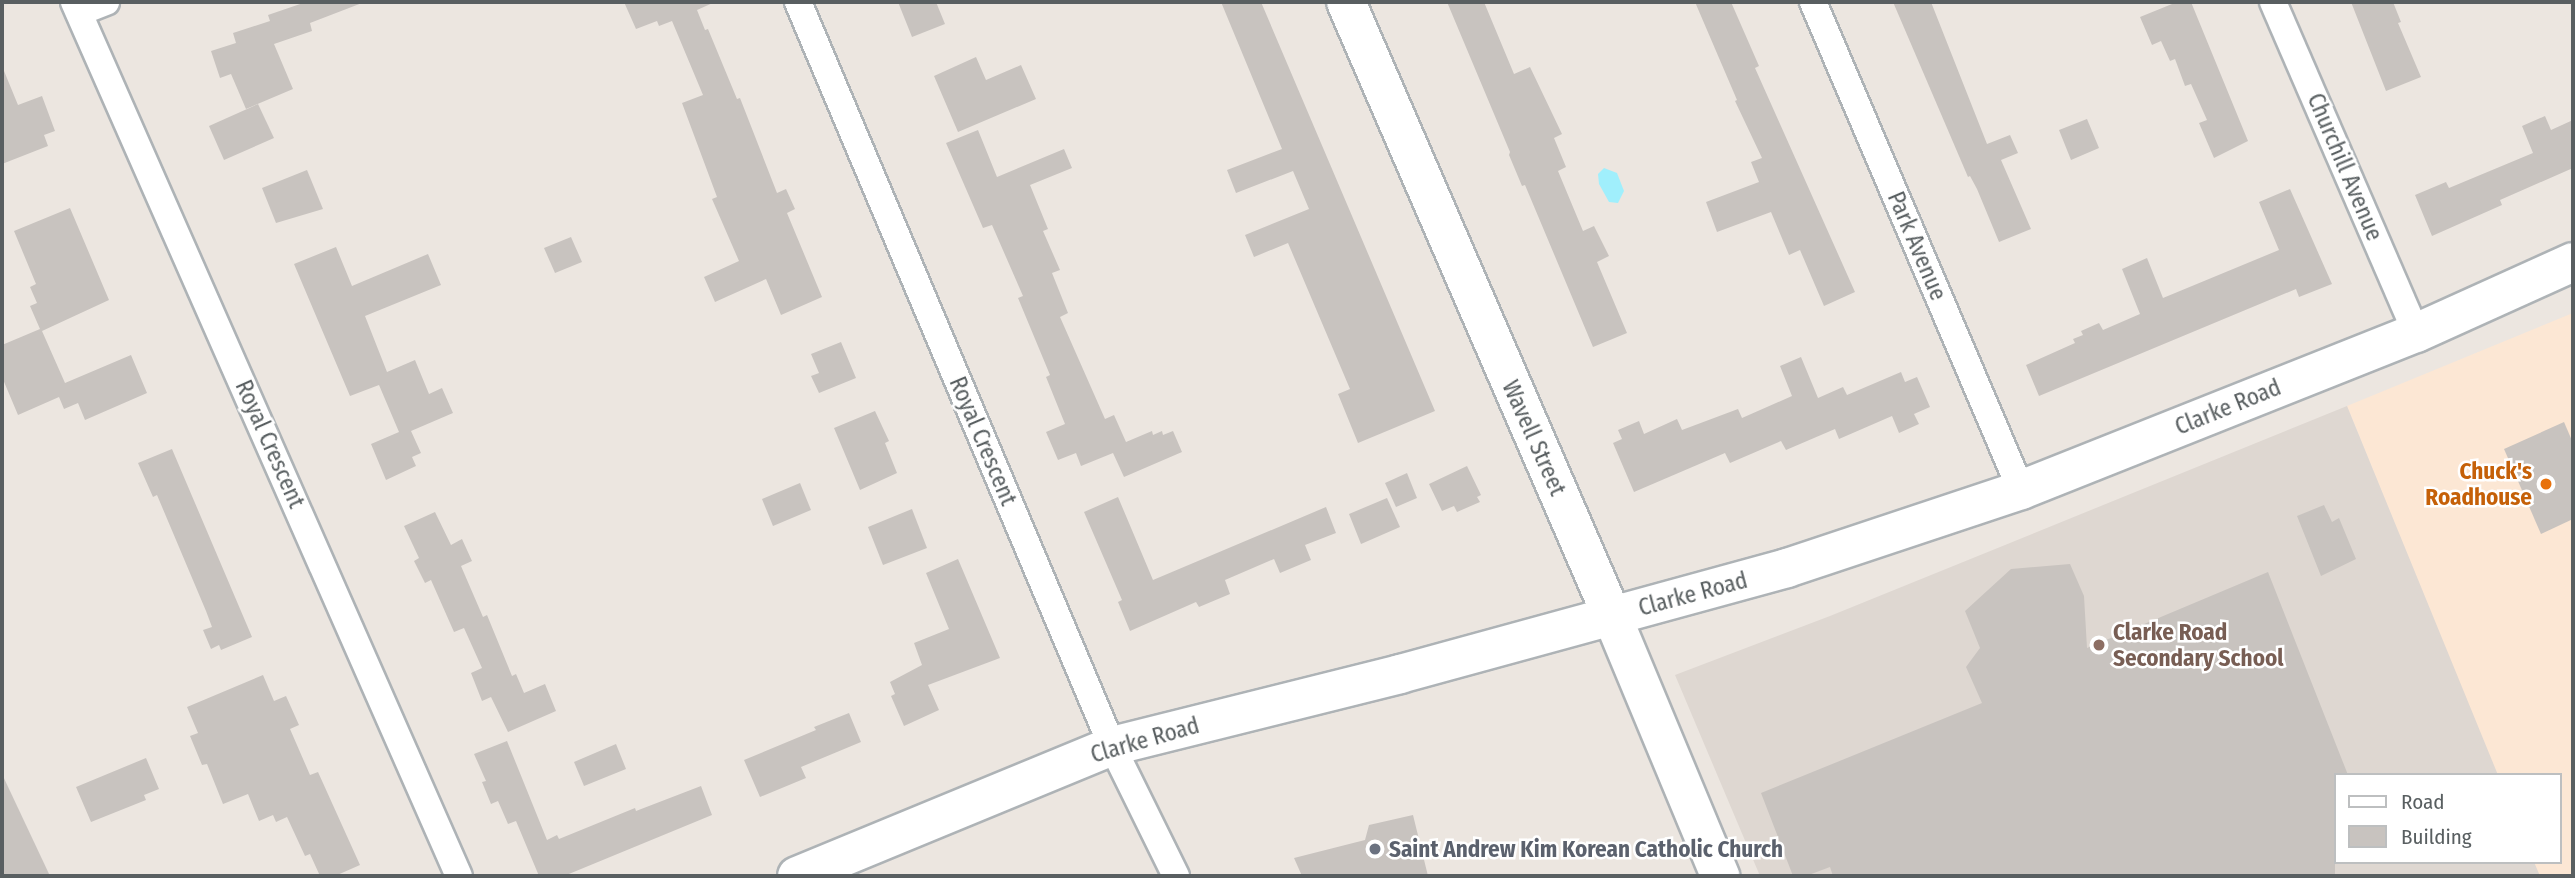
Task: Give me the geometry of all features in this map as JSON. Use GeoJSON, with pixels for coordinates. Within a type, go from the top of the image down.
{"type":"FeatureCollection","features":[{"type":"Feature","properties":{"kind":"main road","name":"Wavell Street"},"geometry":{"type":"LineString","coordinates":[[1346,2],[1612,616],[1720,876]]}},
{"type":"Feature","properties":{"kind":"main road","name":"Clarke Road"},"geometry":{"type":"LineString","coordinates":[[797,876],[1112,746],[1787,568],[2021,490],[2416,333],[2573,262]]}},
{"type":"Feature","properties":{"kind":"street","name":"Royal Crescent"},"geometry":{"type":"LineString","coordinates":[[106,2],[77,7],[459,876]]}},
{"type":"Feature","properties":{"kind":"street","name":"Royal Crescent"},"geometry":{"type":"LineString","coordinates":[[798,2],[1112,746],[1176,876]]}},
{"type":"Feature","properties":{"kind":"street","name":"Park Avenue"},"geometry":{"type":"LineString","coordinates":[[1813,2],[2021,490]]}},
{"type":"Feature","properties":{"kind":"street","name":"Churchill Avenue"},"geometry":{"type":"LineString","coordinates":[[2273,2],[2416,333]]}},
{"type":"Feature","properties":{"kind":"shaded area"},"geometry":{"type":"Polygon","coordinates":[[[2573,313],[2573,876],[2538,876],[2534,864],[2561,864],[2561,773],[2496,773],[2347,406],[2573,313]]]}},
{"type":"Feature","properties":{"kind":"shaded area","name":"Clarke Road Secondary School"},"geometry":{"type":"Polygon","coordinates":[[[2347,406],[2497,773],[2334,773],[2334,864],[2535,864],[2540,876],[1760,876],[1675,675],[1830,616],[2347,406]]]}},
{"type":"Feature","properties":{"kind":"water"},"geometry":{"type":"Polygon","coordinates":[[[1604,168],[1617,173],[1624,191],[1618,203],[1609,202],[1599,184],[1598,174],[1604,168]]]}},
{"type":"Feature","properties":{"kind":"building"},"geometry":{"type":"Polygon","coordinates":[[[306,2],[362,3],[310,23],[312,31],[274,44],[293,89],[246,109],[231,74],[220,78],[211,51],[236,43],[233,33],[270,21],[268,15],[306,2]]]}},
{"type":"Feature","properties":{"kind":"building"},"geometry":{"type":"Polygon","coordinates":[[[624,2],[715,2],[697,10],[705,30],[708,29],[737,99],[740,98],[777,193],[786,189],[795,209],[787,213],[822,297],[781,315],[766,279],[715,302],[704,277],[739,261],[712,199],[717,197],[682,103],[703,95],[672,21],[659,26],[657,21],[636,29],[624,2]]]}},
{"type":"Feature","properties":{"kind":"building"},"geometry":{"type":"Polygon","coordinates":[[[898,2],[936,2],[945,24],[912,37],[898,2]]]}},
{"type":"Feature","properties":{"kind":"building"},"geometry":{"type":"Polygon","coordinates":[[[1221,2],[1261,2],[1435,411],[1358,443],[1338,394],[1350,389],[1288,243],[1254,257],[1245,235],[1309,209],[1293,171],[1236,193],[1227,170],[1282,149],[1221,2]]]}},
{"type":"Feature","properties":{"kind":"building"},"geometry":{"type":"Polygon","coordinates":[[[1447,2],[1484,2],[1514,74],[1530,67],[1562,134],[1554,138],[1566,167],[1558,171],[1583,231],[1594,226],[1609,256],[1597,262],[1627,333],[1593,347],[1525,185],[1522,186],[1447,2]]]}},
{"type":"Feature","properties":{"kind":"building"},"geometry":{"type":"Polygon","coordinates":[[[1695,2],[1731,2],[1759,66],[1755,68],[1855,292],[1824,306],[1800,250],[1789,255],[1771,212],[1717,232],[1706,202],[1759,182],[1751,162],[1762,158],[1735,101],[1737,100],[1695,2]]]}},
{"type":"Feature","properties":{"kind":"building"},"geometry":{"type":"Polygon","coordinates":[[[1893,2],[1931,2],[1987,144],[2010,135],[2018,153],[2001,160],[2031,229],[1999,242],[1893,2]]]}},
{"type":"Feature","properties":{"kind":"building"},"geometry":{"type":"Polygon","coordinates":[[[2177,2],[2191,2],[2248,141],[2214,158],[2199,123],[2207,120],[2191,84],[2185,86],[2175,59],[2170,61],[2161,41],[2152,45],[2140,17],[2177,2]]]}},
{"type":"Feature","properties":{"kind":"building"},"geometry":{"type":"Polygon","coordinates":[[[2351,2],[2393,2],[2401,22],[2398,23],[2421,77],[2386,91],[2351,2]]]}},
{"type":"Feature","properties":{"kind":"building"},"geometry":{"type":"Polygon","coordinates":[[[976,57],[986,80],[1021,65],[1036,99],[958,132],[934,76],[976,57]]]}},
{"type":"Feature","properties":{"kind":"building"},"geometry":{"type":"Polygon","coordinates":[[[2,66],[18,105],[42,96],[55,131],[44,135],[48,146],[2,164],[2,66]]]}},
{"type":"Feature","properties":{"kind":"building"},"geometry":{"type":"Polygon","coordinates":[[[258,104],[274,138],[224,160],[209,126],[258,104]]]}},
{"type":"Feature","properties":{"kind":"building"},"geometry":{"type":"Polygon","coordinates":[[[2545,116],[2551,130],[2573,120],[2573,168],[2500,200],[2502,205],[2432,236],[2415,195],[2446,182],[2449,188],[2533,153],[2522,126],[2545,116]]]}},
{"type":"Feature","properties":{"kind":"building"},"geometry":{"type":"Polygon","coordinates":[[[2087,119],[2099,148],[2071,160],[2059,130],[2087,119]]]}},
{"type":"Feature","properties":{"kind":"building"},"geometry":{"type":"Polygon","coordinates":[[[978,130],[997,177],[1064,149],[1072,168],[1030,185],[1048,229],[1043,231],[1060,270],[1052,273],[1068,313],[1060,317],[1105,419],[1114,415],[1126,442],[1152,431],[1153,435],[1162,431],[1163,435],[1173,431],[1182,452],[1124,477],[1113,453],[1081,466],[1076,453],[1058,460],[1046,432],[1065,424],[1046,377],[1050,375],[1018,298],[1023,296],[992,225],[983,228],[946,143],[978,130]]]}},
{"type":"Feature","properties":{"kind":"building"},"geometry":{"type":"Polygon","coordinates":[[[307,170],[323,209],[276,223],[262,188],[307,170]]]}},
{"type":"Feature","properties":{"kind":"building"},"geometry":{"type":"Polygon","coordinates":[[[2290,189],[2332,284],[2299,297],[2296,289],[2039,396],[2026,365],[2075,343],[2073,339],[2083,335],[2081,331],[2099,323],[2103,330],[2140,314],[2122,269],[2147,258],[2163,298],[2279,250],[2259,202],[2290,189]]]}},
{"type":"Feature","properties":{"kind":"building"},"geometry":{"type":"Polygon","coordinates":[[[70,208],[109,300],[42,331],[65,383],[131,355],[147,393],[85,420],[78,403],[64,409],[59,397],[18,415],[2,377],[2,345],[40,329],[30,306],[37,303],[30,287],[36,284],[14,231],[70,208]]]}},
{"type":"Feature","properties":{"kind":"building"},"geometry":{"type":"Polygon","coordinates":[[[571,237],[582,262],[555,273],[544,248],[571,237]]]}},
{"type":"Feature","properties":{"kind":"building"},"geometry":{"type":"Polygon","coordinates":[[[336,247],[352,286],[428,254],[441,285],[365,316],[387,372],[415,360],[429,394],[442,388],[453,413],[411,431],[421,453],[412,457],[416,466],[386,480],[371,444],[399,432],[379,385],[350,396],[294,264],[336,247]]]}},
{"type":"Feature","properties":{"kind":"building"},"geometry":{"type":"Polygon","coordinates":[[[841,342],[856,378],[819,393],[811,376],[819,373],[811,354],[841,342]]]}},
{"type":"Feature","properties":{"kind":"building"},"geometry":{"type":"Polygon","coordinates":[[[1801,357],[1818,398],[1843,387],[1847,395],[1901,372],[1905,382],[1917,377],[1930,407],[1914,414],[1919,424],[1899,433],[1892,416],[1839,439],[1835,429],[1786,450],[1781,441],[1730,463],[1725,453],[1634,492],[1613,443],[1622,439],[1618,430],[1639,421],[1644,434],[1677,419],[1682,430],[1738,409],[1742,418],[1792,396],[1780,366],[1801,357]]]}},
{"type":"Feature","properties":{"kind":"building"},"geometry":{"type":"Polygon","coordinates":[[[875,411],[889,441],[885,443],[897,473],[860,490],[834,428],[875,411]]]}},
{"type":"Feature","properties":{"kind":"building","name":"Chuck's Roadhouse"},"geometry":{"type":"Polygon","coordinates":[[[2564,422],[2573,443],[2573,519],[2541,534],[2504,449],[2564,422]]]}},
{"type":"Feature","properties":{"kind":"building"},"geometry":{"type":"Polygon","coordinates":[[[172,449],[252,637],[221,650],[219,645],[211,649],[203,630],[212,627],[206,611],[157,495],[153,497],[138,463],[172,449]]]}},
{"type":"Feature","properties":{"kind":"building"},"geometry":{"type":"Polygon","coordinates":[[[1467,466],[1481,495],[1477,497],[1480,502],[1457,512],[1454,506],[1442,511],[1429,484],[1467,466]]]}},
{"type":"Feature","properties":{"kind":"building"},"geometry":{"type":"Polygon","coordinates":[[[1407,473],[1417,498],[1396,507],[1385,483],[1407,473]]]}},
{"type":"Feature","properties":{"kind":"building"},"geometry":{"type":"Polygon","coordinates":[[[800,483],[811,510],[773,526],[762,499],[800,483]]]}},
{"type":"Feature","properties":{"kind":"building"},"geometry":{"type":"Polygon","coordinates":[[[1118,497],[1153,580],[1326,507],[1336,533],[1305,545],[1311,560],[1280,573],[1274,559],[1225,580],[1230,594],[1199,607],[1196,602],[1130,631],[1118,602],[1122,600],[1084,512],[1118,497]]]}},
{"type":"Feature","properties":{"kind":"building"},"geometry":{"type":"Polygon","coordinates":[[[1387,498],[1400,527],[1361,544],[1349,514],[1387,498]]]}},
{"type":"Feature","properties":{"kind":"building"},"geometry":{"type":"Polygon","coordinates":[[[2324,505],[2332,522],[2339,518],[2356,559],[2321,576],[2297,516],[2324,505]]]}},
{"type":"Feature","properties":{"kind":"building"},"geometry":{"type":"Polygon","coordinates":[[[912,509],[927,548],[883,565],[868,527],[912,509]]]}},
{"type":"Feature","properties":{"kind":"building"},"geometry":{"type":"Polygon","coordinates":[[[435,512],[451,545],[462,539],[472,561],[461,566],[483,617],[487,615],[512,676],[516,674],[524,693],[545,684],[556,711],[508,732],[491,697],[482,701],[471,673],[482,668],[464,628],[454,632],[431,580],[425,583],[414,561],[419,558],[404,526],[435,512]]]}},
{"type":"Feature","properties":{"kind":"building"},"geometry":{"type":"Polygon","coordinates":[[[958,559],[1000,658],[928,685],[939,710],[904,726],[891,696],[895,694],[890,682],[922,665],[914,643],[949,629],[926,573],[958,559]]]}},
{"type":"Feature","properties":{"kind":"building"},"geometry":{"type":"Polygon","coordinates":[[[2070,564],[2084,596],[2087,648],[2268,572],[2347,773],[2334,773],[2335,876],[1833,876],[1830,867],[1806,876],[1793,876],[1761,793],[1982,703],[1966,667],[1980,648],[1965,611],[2011,569],[2070,564]]]}},
{"type":"Feature","properties":{"kind":"building"},"geometry":{"type":"Polygon","coordinates":[[[263,675],[274,701],[286,696],[299,725],[290,729],[310,775],[318,772],[360,865],[335,876],[320,876],[310,854],[305,856],[287,817],[276,822],[273,815],[259,821],[248,794],[223,804],[207,764],[202,765],[190,736],[198,733],[187,707],[263,675]]]}},
{"type":"Feature","properties":{"kind":"building"},"geometry":{"type":"Polygon","coordinates":[[[849,713],[861,742],[801,767],[806,778],[760,797],[744,760],[849,713]]]}},
{"type":"Feature","properties":{"kind":"building"},"geometry":{"type":"Polygon","coordinates":[[[507,741],[547,840],[557,835],[559,839],[635,808],[636,811],[701,786],[712,815],[564,876],[539,876],[516,821],[508,824],[498,801],[491,804],[482,782],[486,781],[474,754],[507,741]]]}},
{"type":"Feature","properties":{"kind":"building"},"geometry":{"type":"Polygon","coordinates":[[[616,744],[626,769],[584,786],[574,762],[616,744]]]}},
{"type":"Feature","properties":{"kind":"building"},"geometry":{"type":"Polygon","coordinates":[[[146,758],[159,789],[144,795],[146,800],[91,822],[76,787],[146,758]]]}},
{"type":"Feature","properties":{"kind":"building"},"geometry":{"type":"Polygon","coordinates":[[[2,774],[50,876],[2,876],[2,774]]]}},
{"type":"Feature","properties":{"kind":"building","name":"Saint Andrew Kim Korean Catholic Church"},"geometry":{"type":"Polygon","coordinates":[[[1413,815],[1428,876],[1302,876],[1294,858],[1365,840],[1369,825],[1413,815]]]}},
{"type":"Feature","properties":{"kind":"place","name":"Chuck's Roadhouse"},"geometry":{"type":"Point","coordinates":[2546,484]}},
{"type":"Feature","properties":{"kind":"place","name":"Clarke Road Secondary School"},"geometry":{"type":"Point","coordinates":[2099,645]}},
{"type":"Feature","properties":{"kind":"place","name":"Saint Andrew Kim Korean Catholic Church"},"geometry":{"type":"Point","coordinates":[1375,849]}}]}
